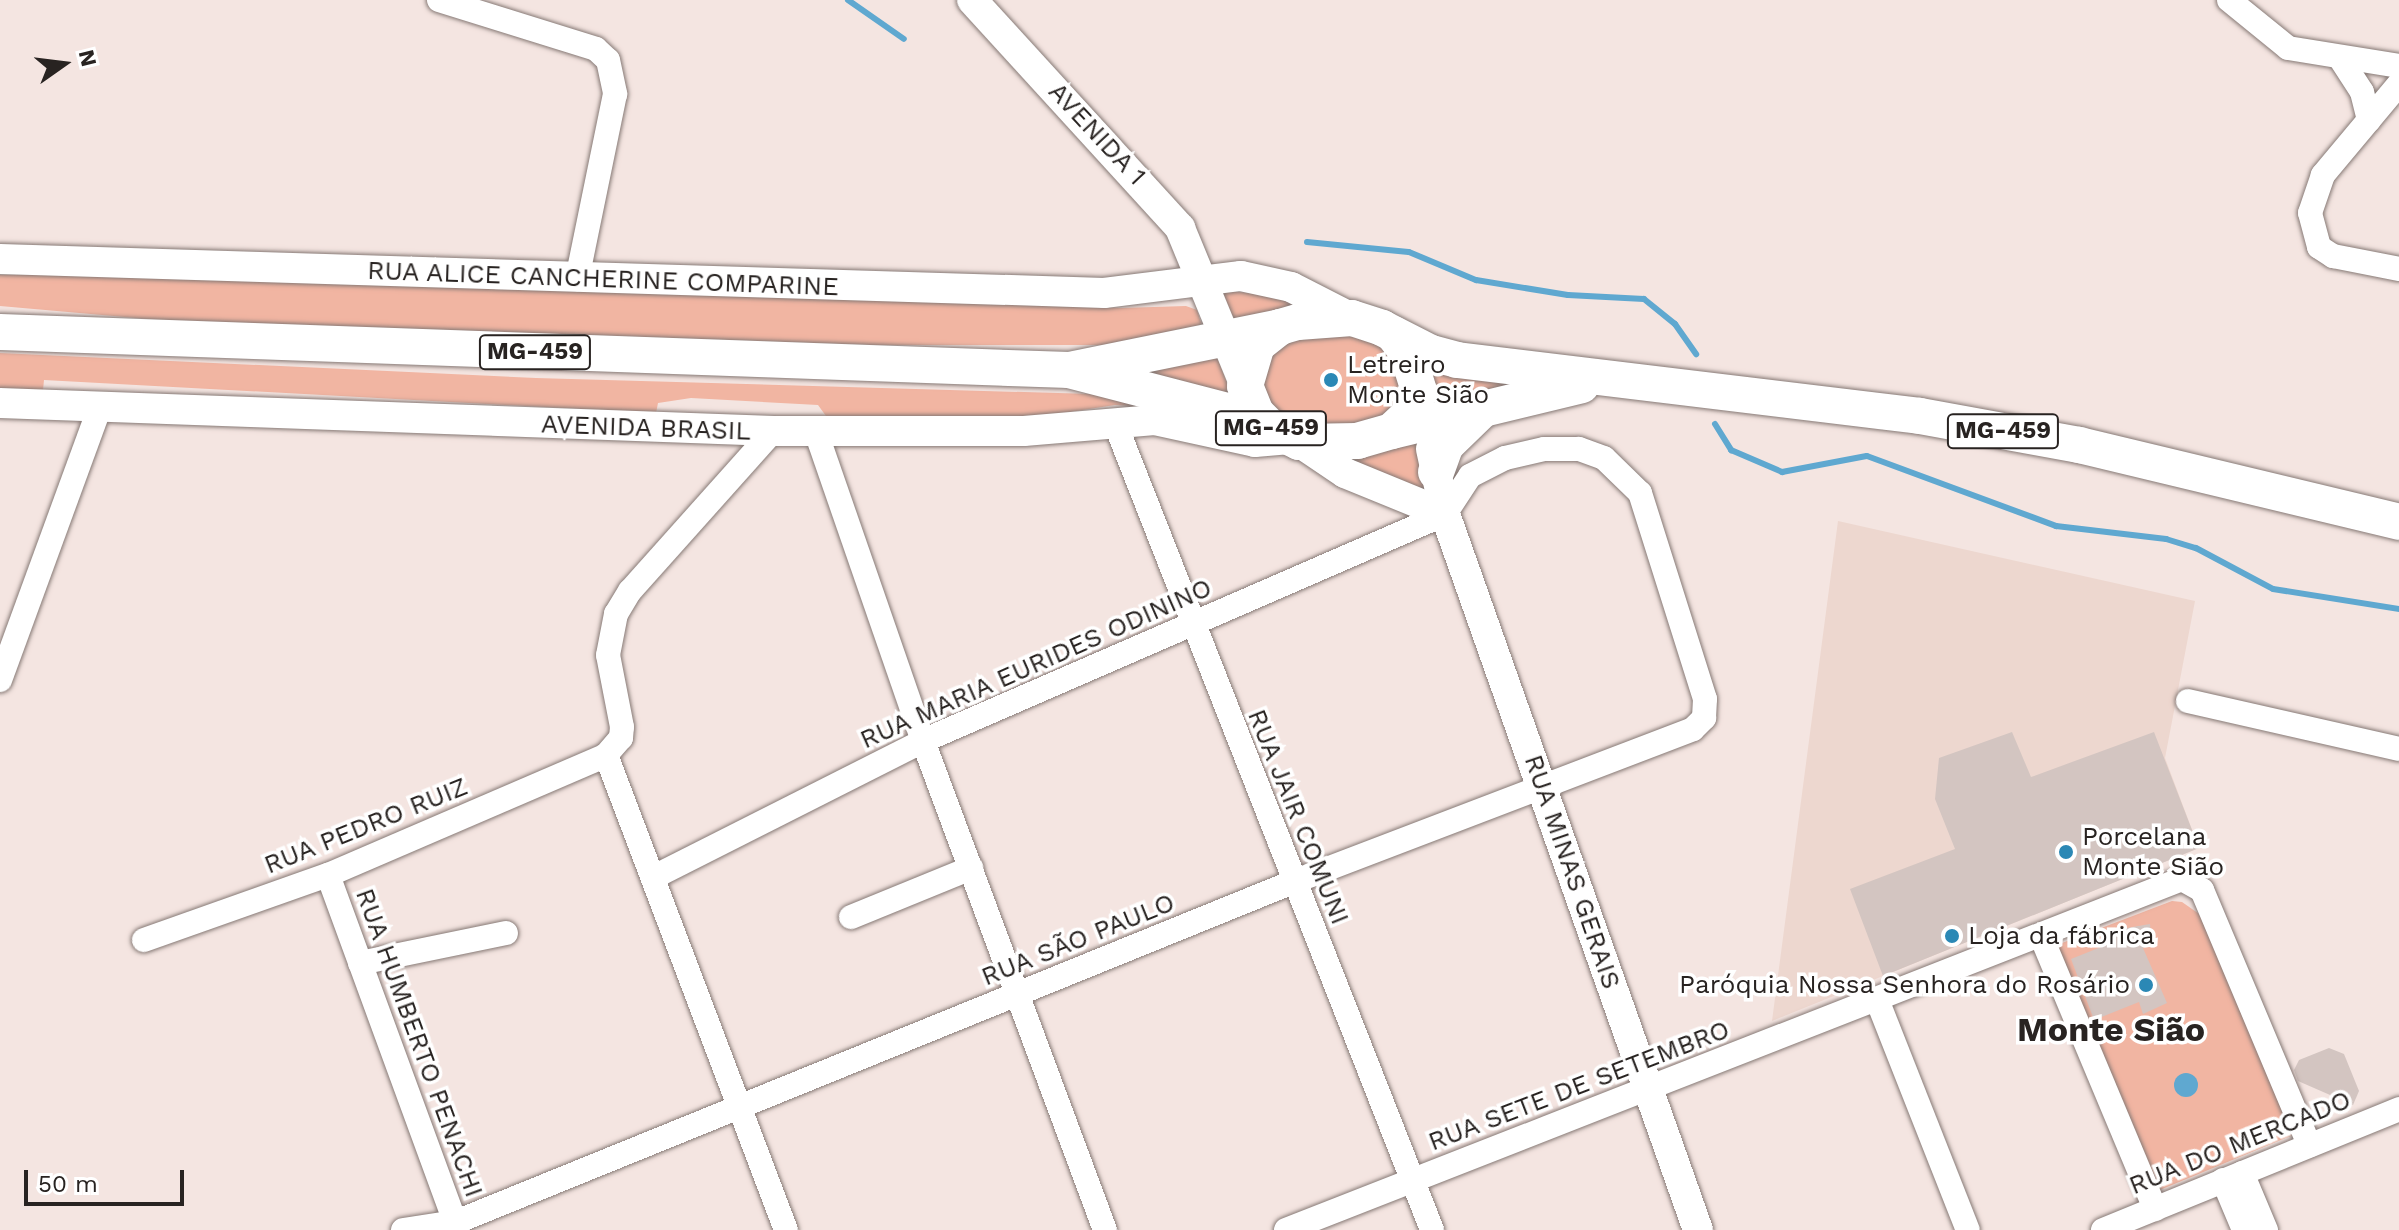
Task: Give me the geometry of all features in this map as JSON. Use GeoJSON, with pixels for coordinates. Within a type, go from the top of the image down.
{"type":"FeatureCollection","features":[{"type":"Feature","properties":{"kind":"main road","name":"MG-459"},"geometry":{"type":"LineString","coordinates":[[0,332],[1069,370],[1223,337],[1352,318],[1457,360],[1599,380],[1920,416],[2079,445],[2399,522]]}},
{"type":"Feature","properties":{"kind":"main road","name":"MG-459"},"geometry":{"type":"LineString","coordinates":[[1280,327],[1257,345],[1245,386],[1284,434]]}},
{"type":"Feature","properties":{"kind":"main road"},"geometry":{"type":"LineString","coordinates":[[1393,334],[1407,352],[1413,415]]}},
{"type":"Feature","properties":{"kind":"main road","name":"MG-459"},"geometry":{"type":"LineString","coordinates":[[1069,370],[1284,434],[1358,441],[1413,415],[1480,412],[1599,380]]}},
{"type":"Feature","properties":{"kind":"main road"},"geometry":{"type":"LineString","coordinates":[[1436,472],[1452,437],[1480,412]]}},
{"type":"Feature","properties":{"kind":"street"},"geometry":{"type":"LineString","coordinates":[[439,0],[596,49],[615,74],[577,279]]}},
{"type":"Feature","properties":{"kind":"street","name":"AVENIDA 1"},"geometry":{"type":"LineString","coordinates":[[972,0],[1168,211],[1205,279],[1223,337],[1245,386]]}},
{"type":"Feature","properties":{"kind":"street"},"geometry":{"type":"LineString","coordinates":[[2229,0],[2288,48],[2399,66]]}},
{"type":"Feature","properties":{"kind":"street"},"geometry":{"type":"LineString","coordinates":[[2340,58],[2362,92],[2369,120]]}},
{"type":"Feature","properties":{"kind":"street"},"geometry":{"type":"LineString","coordinates":[[2399,84],[2323,175],[2310,213],[2319,247],[2353,263],[2399,269]]}},
{"type":"Feature","properties":{"kind":"street","name":"RUA ALICE CANCHERINE COMPARINE"},"geometry":{"type":"LineString","coordinates":[[0,259],[1104,293],[1205,279],[1271,280],[1352,318]]}},
{"type":"Feature","properties":{"kind":"street","name":"AVENIDA BRASIL"},"geometry":{"type":"LineString","coordinates":[[0,403],[816,432],[1024,431],[1155,420],[1255,442],[1284,434]]}},
{"type":"Feature","properties":{"kind":"street"},"geometry":{"type":"LineString","coordinates":[[0,680],[100,407]]}},
{"type":"Feature","properties":{"kind":"street","name":"RUA MINAS GERAIS"},"geometry":{"type":"LineString","coordinates":[[1413,415],[1436,472],[1445,514],[1698,1230]]}},
{"type":"Feature","properties":{"kind":"street","name":"RUA JAIR COMUNI"},"geometry":{"type":"LineString","coordinates":[[1115,423],[1191,625],[1432,1230]]}},
{"type":"Feature","properties":{"kind":"street"},"geometry":{"type":"LineString","coordinates":[[773,431],[630,591],[616,614],[608,655],[622,727],[621,738],[606,755],[656,876],[786,1230]]}},
{"type":"Feature","properties":{"kind":"street"},"geometry":{"type":"LineString","coordinates":[[816,432],[923,741],[1105,1230]]}},
{"type":"Feature","properties":{"kind":"street"},"geometry":{"type":"LineString","coordinates":[[1284,434],[1345,473],[1445,514]]}},
{"type":"Feature","properties":{"kind":"street","name":"RUA SÃO PAULO"},"geometry":{"type":"LineString","coordinates":[[403,1230],[457,1226],[1293,882],[1693,729],[1704,718],[1705,699],[1640,493],[1604,458],[1561,448],[1505,458],[1460,484],[1445,514]]}},
{"type":"Feature","properties":{"kind":"street","name":"RUA MARIA EURIDES ODININO"},"geometry":{"type":"LineString","coordinates":[[656,876],[923,741],[1445,514]]}},
{"type":"Feature","properties":{"kind":"street"},"geometry":{"type":"LineString","coordinates":[[2188,701],[2399,749]]}},
{"type":"Feature","properties":{"kind":"street","name":"RUA PEDRO RUIZ"},"geometry":{"type":"LineString","coordinates":[[144,940],[328,875],[606,755]]}},
{"type":"Feature","properties":{"kind":"street"},"geometry":{"type":"LineString","coordinates":[[851,917],[971,868]]}},
{"type":"Feature","properties":{"kind":"street","name":"RUA HUMBERTO PENACHI"},"geometry":{"type":"LineString","coordinates":[[328,875],[457,1226]]}},
{"type":"Feature","properties":{"kind":"street","name":"RUA SETE DE SETEMBRO"},"geometry":{"type":"LineString","coordinates":[[1286,1230],[1878,1002],[2172,881],[2189,881],[2202,890],[2309,1145]]}},
{"type":"Feature","properties":{"kind":"street"},"geometry":{"type":"LineString","coordinates":[[360,963],[506,933]]}},
{"type":"Feature","properties":{"kind":"street"},"geometry":{"type":"LineString","coordinates":[[2041,936],[2155,1209]]}},
{"type":"Feature","properties":{"kind":"street"},"geometry":{"type":"LineString","coordinates":[[1878,1002],[1968,1230]]}},
{"type":"Feature","properties":{"kind":"street","name":"RUA DO MERCADO"},"geometry":{"type":"LineString","coordinates":[[2103,1230],[2399,1109]]}},
{"type":"Feature","properties":{"kind":"street"},"geometry":{"type":"LineString","coordinates":[[2233,1177],[2244,1230]]}},
{"type":"Feature","properties":{"kind":"street"},"geometry":{"type":"LineString","coordinates":[[2233,1177],[2266,1230]]}},
{"type":"Feature","properties":{"kind":"shaded area"},"geometry":{"type":"Polygon","coordinates":[[[56,274],[1122,308],[1186,306],[1197,310],[1201,323],[1196,330],[1116,345],[874,345],[170,321],[0,306],[0,275],[56,274]]]}},
{"type":"Feature","properties":{"kind":"shaded area"},"geometry":{"type":"Polygon","coordinates":[[[1219,291],[1271,294],[1309,307],[1229,322],[1219,291]]]}},
{"type":"Feature","properties":{"kind":"shaded area"},"geometry":{"type":"Polygon","coordinates":[[[1296,335],[1368,335],[1398,362],[1404,396],[1382,418],[1349,430],[1292,423],[1264,398],[1261,369],[1268,355],[1296,335]]]}},
{"type":"Feature","properties":{"kind":"shaded area"},"geometry":{"type":"Polygon","coordinates":[[[1214,348],[1233,400],[1107,369],[1214,348]]]}},
{"type":"Feature","properties":{"kind":"shaded area"},"geometry":{"type":"Polygon","coordinates":[[[0,353],[536,378],[1091,394],[1165,407],[1115,405],[1018,420],[826,416],[818,405],[691,398],[658,403],[656,413],[44,380],[42,400],[0,397],[0,353]]]}},
{"type":"Feature","properties":{"kind":"shaded area"},"geometry":{"type":"Polygon","coordinates":[[[1430,364],[1533,381],[1439,408],[1430,364]]]}},
{"type":"Feature","properties":{"kind":"shaded area"},"geometry":{"type":"Polygon","coordinates":[[[1419,437],[1433,501],[1331,454],[1419,437]]]}},
{"type":"Feature","properties":{"kind":"shaded area"},"geometry":{"type":"Polygon","coordinates":[[[1838,521],[2195,601],[2165,758],[2199,848],[1772,1021],[1838,521]]]}},
{"type":"Feature","properties":{"kind":"shaded area"},"geometry":{"type":"Polygon","coordinates":[[[2172,901],[2182,902],[2205,918],[2293,1135],[2155,1192],[2054,946],[2172,901]]]}},
{"type":"Feature","properties":{"kind":"water"},"geometry":{"type":"Polygon","coordinates":[[[2186,1073],[2197,1080],[2198,1085],[2191,1096],[2186,1097],[2175,1090],[2174,1085],[2181,1074],[2186,1073]]]}},
{"type":"Feature","properties":{"kind":"building","name":"Porcelana Monte Sião"},"geometry":{"type":"Polygon","coordinates":[[[2012,732],[2031,777],[2154,732],[2199,848],[1883,976],[1850,889],[1955,849],[1935,799],[1939,758],[2012,732]]]}},
{"type":"Feature","properties":{"kind":"building"},"geometry":{"type":"Polygon","coordinates":[[[2150,924],[2152,945],[2143,948],[2167,1003],[2143,1014],[2139,1002],[2094,1020],[2071,959],[2106,945],[2103,932],[2150,924]]]}},
{"type":"Feature","properties":{"kind":"building"},"geometry":{"type":"Polygon","coordinates":[[[2329,1048],[2344,1054],[2359,1091],[2353,1105],[2298,1081],[2294,1070],[2299,1060],[2329,1048]]]}},
{"type":"Feature","properties":{"kind":"waterway"},"geometry":{"type":"LineString","coordinates":[[848,0],[904,39]]}},
{"type":"Feature","properties":{"kind":"waterway"},"geometry":{"type":"LineString","coordinates":[[1307,242],[1409,252],[1476,280],[1568,295],[1644,299],[1675,324],[1696,354]]}},
{"type":"Feature","properties":{"kind":"waterway"},"geometry":{"type":"LineString","coordinates":[[1715,424],[1731,450],[1782,472],[1867,456],[2056,526],[2166,539],[2196,548],[2273,589],[2399,609]]}},
{"type":"Feature","properties":{"kind":"place","name":"Letreiro Monte Sião"},"geometry":{"type":"Point","coordinates":[1331,380]}},
{"type":"Feature","properties":{"kind":"place","name":"Porcelana Monte Sião"},"geometry":{"type":"Point","coordinates":[2066,852]}},
{"type":"Feature","properties":{"kind":"place","name":"Loja da fábrica"},"geometry":{"type":"Point","coordinates":[1952,936]}},
{"type":"Feature","properties":{"kind":"place","name":"Paróquia Nossa Senhora do Rosário"},"geometry":{"type":"Point","coordinates":[2146,985]}},
{"type":"Feature","properties":{"kind":"district","name":"Monte Sião"},"geometry":{"type":"Point","coordinates":[2111,1030]}}]}
